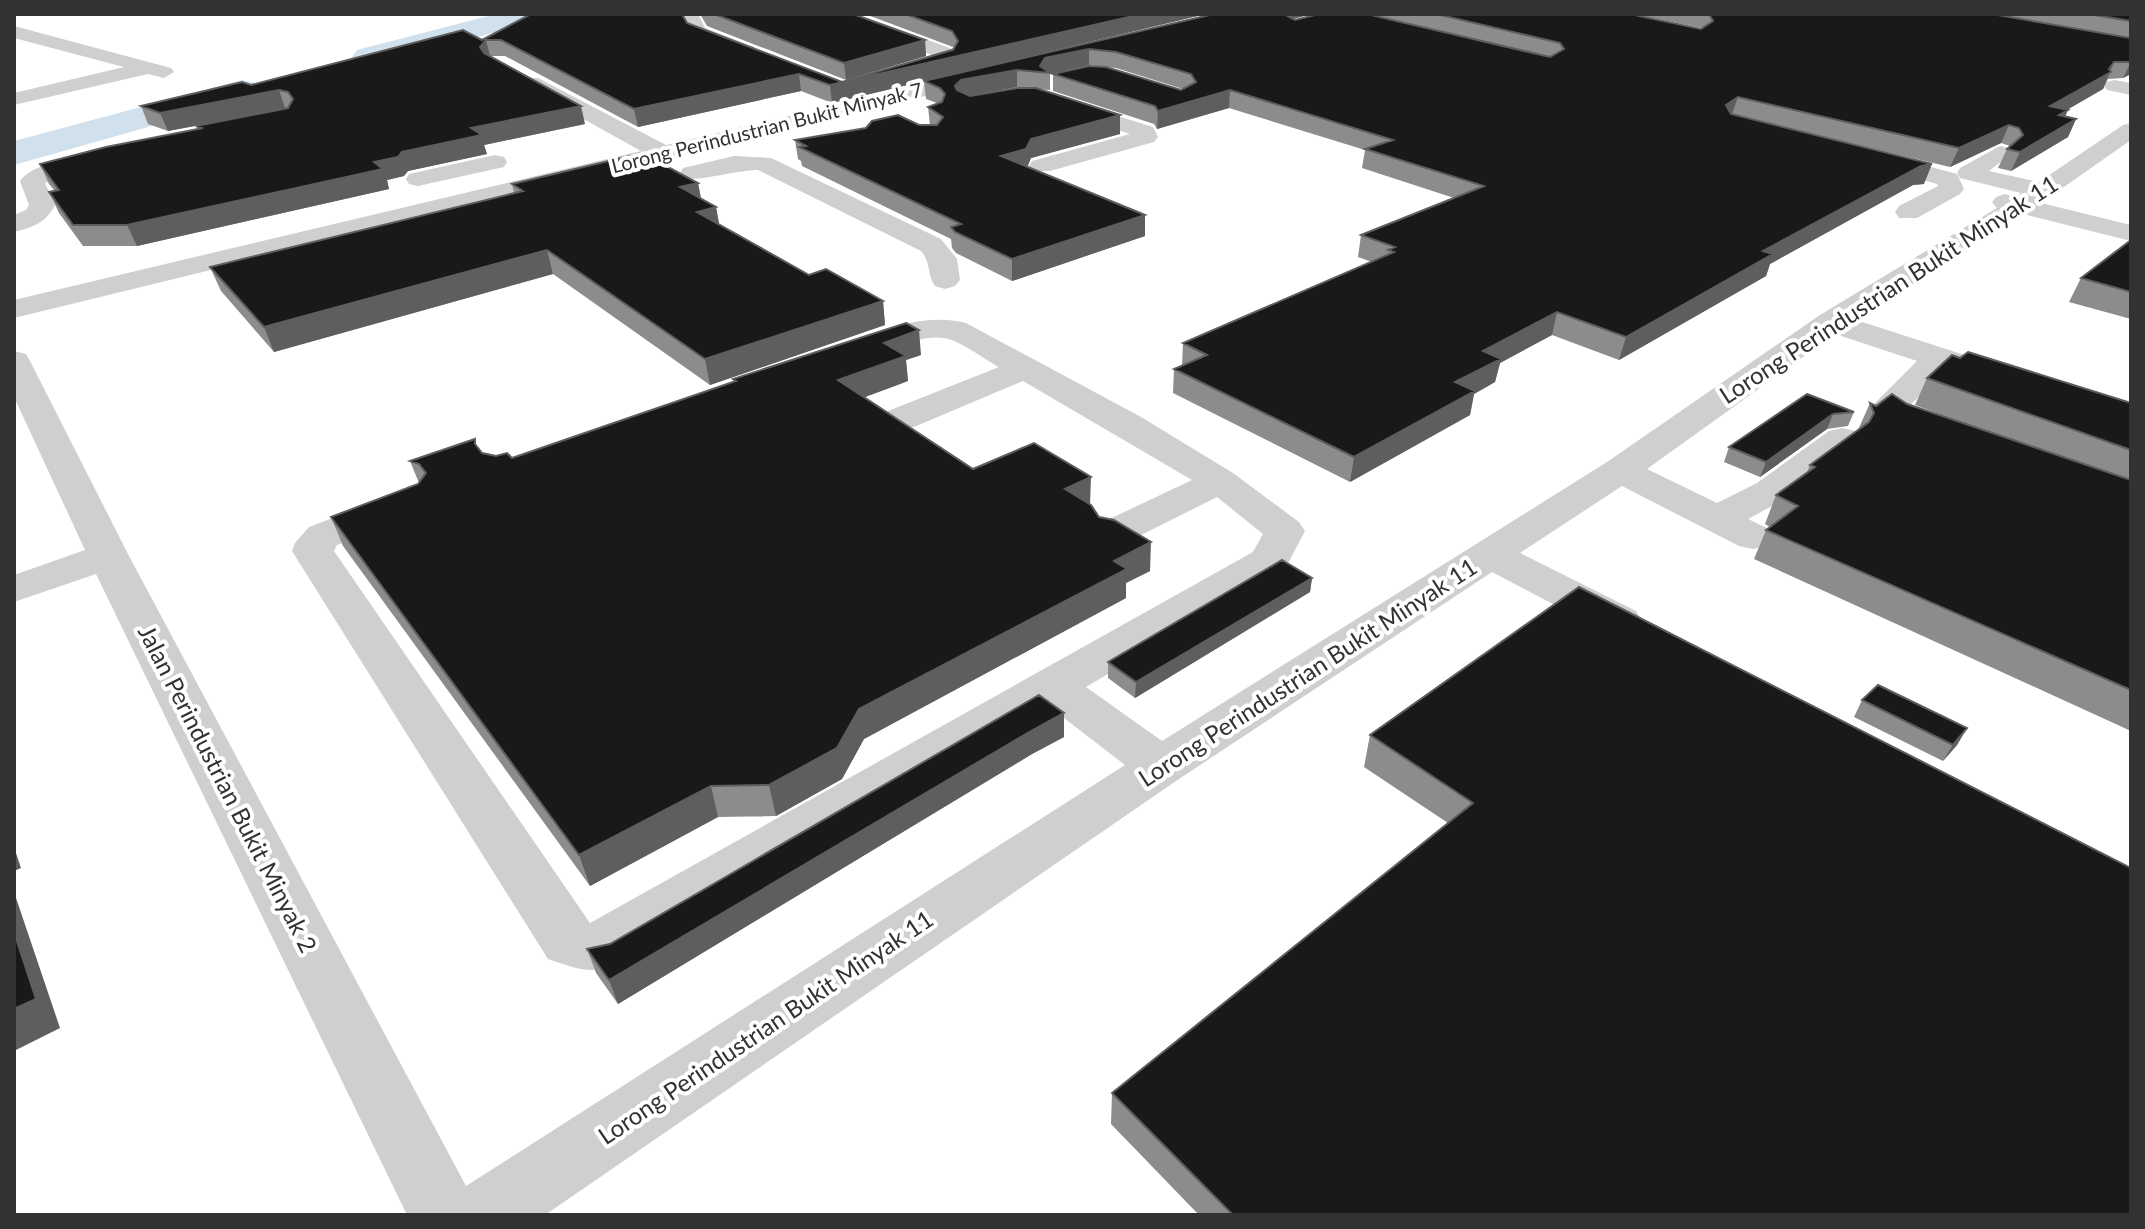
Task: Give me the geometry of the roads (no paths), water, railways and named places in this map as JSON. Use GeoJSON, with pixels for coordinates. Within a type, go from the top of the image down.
{"type":"FeatureCollection","features":[{"type":"Feature","properties":{"kind":"street"},"geometry":{"type":"LineString","coordinates":[[689,14],[698,32],[766,58]]}},
{"type":"Feature","properties":{"kind":"street"},"geometry":{"type":"LineString","coordinates":[[839,14],[943,52],[946,59],[868,90]]}},
{"type":"Feature","properties":{"kind":"street"},"geometry":{"type":"LineString","coordinates":[[14,32],[157,70],[14,99]]}},
{"type":"Feature","properties":{"kind":"street"},"geometry":{"type":"LineString","coordinates":[[14,81],[112,57]]}},
{"type":"Feature","properties":{"kind":"street"},"geometry":{"type":"LineString","coordinates":[[509,70],[663,153]]}},
{"type":"Feature","properties":{"kind":"street","name":"Lorong Perindustrian Bukit Minyak 7"},"geometry":{"type":"LineString","coordinates":[[14,309],[726,138],[868,90],[896,97],[1006,72]]}},
{"type":"Feature","properties":{"kind":"street"},"geometry":{"type":"LineString","coordinates":[[1041,166],[1146,137],[1145,132],[1039,93],[1095,109]]}},
{"type":"Feature","properties":{"kind":"street"},"geometry":{"type":"LineString","coordinates":[[896,97],[932,113]]}},
{"type":"Feature","properties":{"kind":"street","name":"Lorong Perindustrian Bukit Minyak 11"},"geometry":{"type":"LineString","coordinates":[[484,1215],[1161,766],[1620,470],[1831,322],[2032,198],[2131,130]]}},
{"type":"Feature","properties":{"kind":"street"},"geometry":{"type":"LineString","coordinates":[[593,141],[623,134]]}},
{"type":"Feature","properties":{"kind":"street"},"geometry":{"type":"LineString","coordinates":[[726,138],[768,148],[790,149]]}},
{"type":"Feature","properties":{"kind":"street"},"geometry":{"type":"LineString","coordinates":[[14,224],[37,215],[42,205],[32,181],[42,174],[133,151]]}},
{"type":"Feature","properties":{"kind":"street"},"geometry":{"type":"LineString","coordinates":[[1850,152],[1948,179],[1951,189]]}},
{"type":"Feature","properties":{"kind":"street"},"geometry":{"type":"LineString","coordinates":[[2000,153],[1969,173],[2032,198],[2125,228]]}},
{"type":"Feature","properties":{"kind":"street"},"geometry":{"type":"LineString","coordinates":[[418,179],[520,157]]}},
{"type":"Feature","properties":{"kind":"street"},"geometry":{"type":"LineString","coordinates":[[674,177],[734,163],[762,163],[931,245],[943,259],[945,280]]}},
{"type":"Feature","properties":{"kind":"street"},"geometry":{"type":"LineString","coordinates":[[1908,212],[1951,189],[2032,198]]}},
{"type":"Feature","properties":{"kind":"street"},"geometry":{"type":"LineString","coordinates":[[477,197],[509,217]]}},
{"type":"Feature","properties":{"kind":"street"},"geometry":{"type":"LineString","coordinates":[[1831,322],[1999,377]]}},
{"type":"Feature","properties":{"kind":"street"},"geometry":{"type":"LineString","coordinates":[[413,501],[323,536],[315,543],[313,551],[569,942],[596,948],[1270,560],[1285,531],[1220,481],[1128,425],[955,330],[936,326],[919,329],[830,359]]}},
{"type":"Feature","properties":{"kind":"street"},"geometry":{"type":"LineString","coordinates":[[1940,358],[1891,404],[1894,412],[1909,420],[1968,441]]}},
{"type":"Feature","properties":{"kind":"street","name":"Jalan Perindustrian Bukit Minyak 2"},"geometry":{"type":"LineString","coordinates":[[14,361],[108,556],[444,1215]]}},
{"type":"Feature","properties":{"kind":"street"},"geometry":{"type":"LineString","coordinates":[[901,419],[1024,369]]}},
{"type":"Feature","properties":{"kind":"street"},"geometry":{"type":"LineString","coordinates":[[1717,519],[1771,491],[1842,439]]}},
{"type":"Feature","properties":{"kind":"street"},"geometry":{"type":"LineString","coordinates":[[1620,470],[1753,537]]}},
{"type":"Feature","properties":{"kind":"street"},"geometry":{"type":"LineString","coordinates":[[1113,533],[1220,481]]}},
{"type":"Feature","properties":{"kind":"street"},"geometry":{"type":"LineString","coordinates":[[1491,555],[1662,643]]}},
{"type":"Feature","properties":{"kind":"street"},"geometry":{"type":"LineString","coordinates":[[14,589],[108,556]]}},
{"type":"Feature","properties":{"kind":"street"},"geometry":{"type":"LineString","coordinates":[[1051,684],[1161,766]]}},
{"type":"Feature","properties":{"kind":"waterway"},"geometry":{"type":"LineString","coordinates":[[368,57],[530,14]]}},
{"type":"Feature","properties":{"kind":"waterway"},"geometry":{"type":"LineString","coordinates":[[14,153],[242,90]]}}]}
